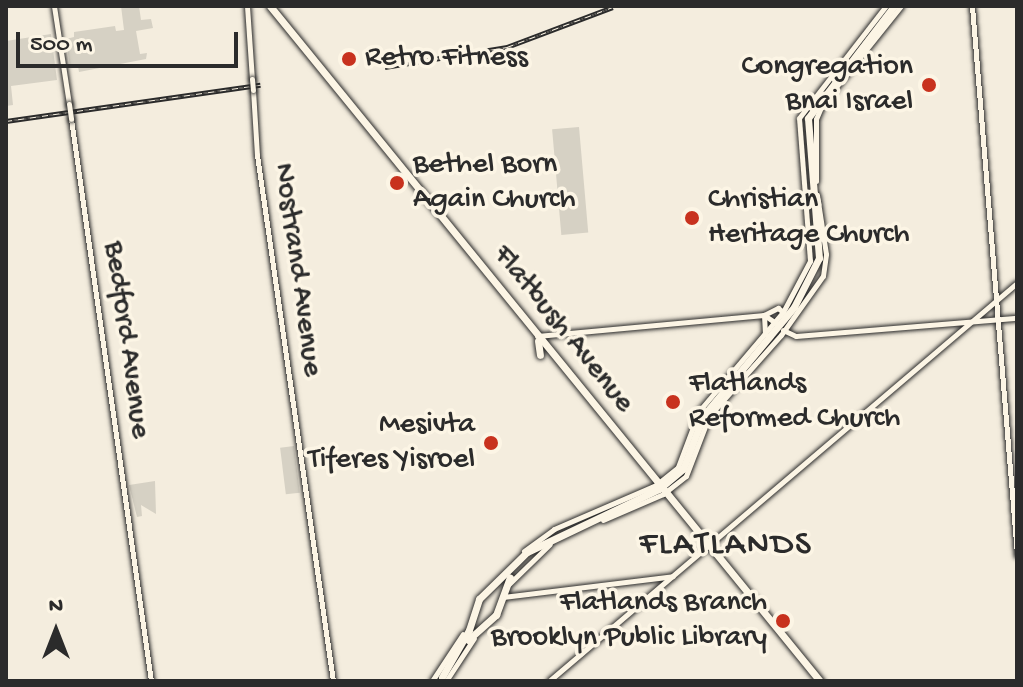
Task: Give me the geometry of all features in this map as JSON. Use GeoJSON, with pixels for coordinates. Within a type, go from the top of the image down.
{"type":"FeatureCollection","features":[{"type":"Feature","properties":{"kind":"main road","name":"Bedford Avenue"},"geometry":{"type":"LineString","coordinates":[[54,6],[151,681]]}},
{"type":"Feature","properties":{"kind":"main road","name":"Nostrand Avenue"},"geometry":{"type":"LineString","coordinates":[[247,6],[257,151],[333,681]]}},
{"type":"Feature","properties":{"kind":"main road","name":"Flatbush Avenue"},"geometry":{"type":"LineString","coordinates":[[270,6],[706,547],[820,681]]}},
{"type":"Feature","properties":{"kind":"main road"},"geometry":{"type":"LineString","coordinates":[[502,581],[504,571],[535,541],[659,489],[681,463],[699,411],[765,335],[780,326],[783,312],[810,261],[799,118],[886,6]]}},
{"type":"Feature","properties":{"kind":"main road"},"geometry":{"type":"LineString","coordinates":[[972,6],[1017,555]]}},
{"type":"Feature","properties":{"kind":"main road"},"geometry":{"type":"LineString","coordinates":[[442,680],[483,627],[520,570],[549,544],[659,489],[691,468],[709,416],[761,357],[818,266],[809,166],[811,108],[880,24],[897,8]]}},
{"type":"Feature","properties":{"kind":"main road"},"geometry":{"type":"LineString","coordinates":[[442,680],[472,619],[475,604],[533,550],[554,535],[659,489],[683,469],[703,416],[825,269],[816,182],[819,109],[897,8]]}},
{"type":"Feature","properties":{"kind":"main road"},"geometry":{"type":"LineString","coordinates":[[839,66],[851,62]]}},
{"type":"Feature","properties":{"kind":"main road"},"geometry":{"type":"LineString","coordinates":[[804,181],[809,166]]}},
{"type":"Feature","properties":{"kind":"main road"},"geometry":{"type":"LineString","coordinates":[[812,200],[816,182]]}},
{"type":"Feature","properties":{"kind":"main road"},"geometry":{"type":"LineString","coordinates":[[549,681],[1017,283]]}},
{"type":"Feature","properties":{"kind":"main road"},"geometry":{"type":"LineString","coordinates":[[540,355],[537,338],[764,315],[778,308],[783,312]]}},
{"type":"Feature","properties":{"kind":"main road"},"geometry":{"type":"LineString","coordinates":[[764,315],[780,326],[805,335],[1017,318]]}},
{"type":"Feature","properties":{"kind":"main road"},"geometry":{"type":"LineString","coordinates":[[764,315],[765,335]]}},
{"type":"Feature","properties":{"kind":"main road"},"geometry":{"type":"LineString","coordinates":[[748,363],[761,357]]}},
{"type":"Feature","properties":{"kind":"main road"},"geometry":{"type":"LineString","coordinates":[[721,386],[736,376]]}},
{"type":"Feature","properties":{"kind":"main road"},"geometry":{"type":"LineString","coordinates":[[697,431],[700,441]]}},
{"type":"Feature","properties":{"kind":"main road"},"geometry":{"type":"LineString","coordinates":[[688,440],[697,431]]}},
{"type":"Feature","properties":{"kind":"main road"},"geometry":{"type":"LineString","coordinates":[[502,600],[506,583],[533,550]]}},
{"type":"Feature","properties":{"kind":"main road"},"geometry":{"type":"LineString","coordinates":[[489,591],[502,600],[673,576]]}},
{"type":"Feature","properties":{"kind":"main road"},"geometry":{"type":"LineString","coordinates":[[472,619],[483,627]]}},
{"type":"Feature","properties":{"kind":"main road"},"geometry":{"type":"LineString","coordinates":[[432,681],[472,619]]}},
{"type":"Feature","properties":{"kind":"shaded area"},"geometry":{"type":"Polygon","coordinates":[[[121,6],[139,6],[141,20],[151,19],[153,28],[136,31],[140,54],[147,53],[146,59],[79,72],[78,66],[70,67],[66,39],[74,37],[74,32],[115,26],[116,31],[124,30],[121,6]]]}},
{"type":"Feature","properties":{"kind":"shaded area"},"geometry":{"type":"Polygon","coordinates":[[[51,34],[57,80],[11,86],[13,105],[6,106],[6,41],[51,34]]]}},
{"type":"Feature","properties":{"kind":"shaded area"},"geometry":{"type":"Polygon","coordinates":[[[579,127],[588,233],[561,235],[552,129],[579,127]]]}},
{"type":"Feature","properties":{"kind":"shaded area"},"geometry":{"type":"Polygon","coordinates":[[[294,446],[300,493],[286,494],[280,448],[294,446]]]}},
{"type":"Feature","properties":{"kind":"shaded area"},"geometry":{"type":"Polygon","coordinates":[[[155,481],[156,514],[141,505],[142,516],[137,517],[129,485],[155,481]]]}},
{"type":"Feature","properties":{"kind":"railway"},"geometry":{"type":"LineString","coordinates":[[385,67],[507,47],[613,7]]}},
{"type":"Feature","properties":{"kind":"railway"},"geometry":{"type":"LineString","coordinates":[[6,121],[260,85]]}},
{"type":"Feature","properties":{"kind":"place","name":"Retro Fitness"},"geometry":{"type":"Point","coordinates":[349,59]}},
{"type":"Feature","properties":{"kind":"place","name":"Congregation Bnai Israel"},"geometry":{"type":"Point","coordinates":[929,85]}},
{"type":"Feature","properties":{"kind":"place","name":"Bethel Born Again Church"},"geometry":{"type":"Point","coordinates":[397,183]}},
{"type":"Feature","properties":{"kind":"place","name":"Christian Heritage Church"},"geometry":{"type":"Point","coordinates":[692,218]}},
{"type":"Feature","properties":{"kind":"place","name":"Flatlands Reformed Church"},"geometry":{"type":"Point","coordinates":[673,402]}},
{"type":"Feature","properties":{"kind":"place","name":"Mesivta Tiferes Yisroel"},"geometry":{"type":"Point","coordinates":[491,443]}},
{"type":"Feature","properties":{"kind":"place","name":"Flatlands Branch Brooklyn Public Library"},"geometry":{"type":"Point","coordinates":[783,621]}},
{"type":"Feature","properties":{"kind":"district","name":"FLATLANDS"},"geometry":{"type":"Point","coordinates":[726,547]}}]}
